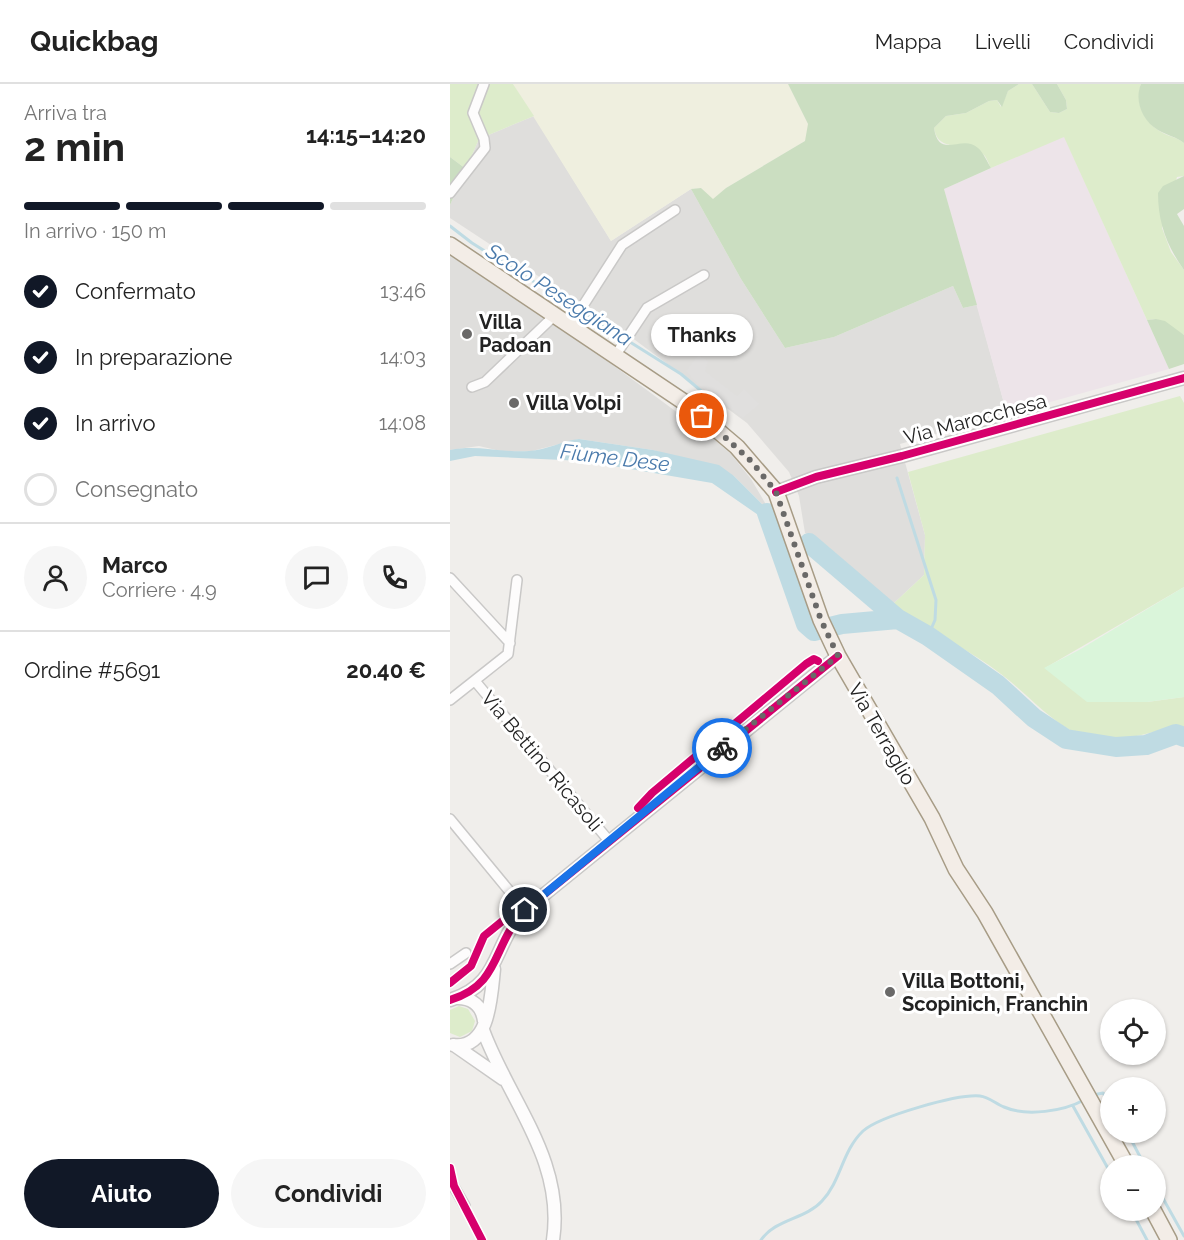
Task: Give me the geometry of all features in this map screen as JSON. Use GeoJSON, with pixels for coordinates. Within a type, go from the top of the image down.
{"type":"FeatureCollection","features":[{"type":"Feature","properties":{"kind":"main road","name":"Via Terraglio"},"geometry":{"type":"LineString","coordinates":[[450,245],[555,316],[573,320],[619,350],[719,430],[752,462],[776,492],[824,627],[838,656],[932,818],[956,869],[985,913],[1121,1155]]}},
{"type":"Feature","properties":{"kind":"main road"},"geometry":{"type":"LineString","coordinates":[[1159,1221],[1169,1240]]}},
{"type":"Feature","properties":{"kind":"street"},"geometry":{"type":"LineString","coordinates":[[450,193],[485,148],[481,130],[475,122],[473,113],[484,84]]}},
{"type":"Feature","properties":{"kind":"street"},"geometry":{"type":"LineString","coordinates":[[573,320],[622,245],[675,210]]}},
{"type":"Feature","properties":{"kind":"street"},"geometry":{"type":"LineString","coordinates":[[619,350],[647,308],[704,276]]}},
{"type":"Feature","properties":{"kind":"street"},"geometry":{"type":"LineString","coordinates":[[472,387],[485,382],[555,316]]}},
{"type":"Feature","properties":{"kind":"street","name":"Via Marocchesa"},"geometry":{"type":"LineString","coordinates":[[776,492],[816,477],[902,456],[1184,378]]}},
{"type":"Feature","properties":{"kind":"street"},"geometry":{"type":"LineString","coordinates":[[450,578],[510,643]]}},
{"type":"Feature","properties":{"kind":"street"},"geometry":{"type":"LineString","coordinates":[[450,700],[508,654],[517,580]]}},
{"type":"Feature","properties":{"kind":"street"},"geometry":{"type":"LineString","coordinates":[[453,999],[480,986],[506,935],[525,910],[838,656]]}},
{"type":"Feature","properties":{"kind":"street","name":"Via Bettino Ricasoli"},"geometry":{"type":"LineString","coordinates":[[475,681],[610,842]]}},
{"type":"Feature","properties":{"kind":"street"},"geometry":{"type":"LineString","coordinates":[[450,819],[525,910]]}},
{"type":"Feature","properties":{"kind":"street"},"geometry":{"type":"LineString","coordinates":[[450,964],[466,953]]}},
{"type":"Feature","properties":{"kind":"street"},"geometry":{"type":"LineString","coordinates":[[452,1044],[474,1041],[484,1026],[495,960]]}},
{"type":"Feature","properties":{"kind":"street"},"geometry":{"type":"LineString","coordinates":[[453,999],[473,1001],[483,1014],[484,1026],[505,1080],[537,1138],[549,1171],[554,1198],[553,1240]]}},
{"type":"Feature","properties":{"kind":"street"},"geometry":{"type":"LineString","coordinates":[[452,1044],[485,1064],[505,1080]]}},
{"type":"Feature","properties":{"kind":"street"},"geometry":{"type":"LineString","coordinates":[[450,1180],[465,1206]]}},
{"type":"Feature","properties":{"kind":"shaded area"},"geometry":{"type":"Polygon","coordinates":[[[534,116],[611,241],[691,189],[741,279],[785,348],[834,337],[953,286],[963,308],[977,305],[1007,414],[900,444],[925,535],[924,575],[893,604],[824,543],[805,533],[799,496],[789,472],[747,423],[631,337],[450,218],[450,205],[479,139],[534,116]]]}},
{"type":"Feature","properties":{"kind":"shaded area"},"geometry":{"type":"Polygon","coordinates":[[[1064,136],[1169,369],[1007,414],[944,189],[1064,136]]]}},
{"type":"Feature","properties":{"kind":"shaded area"},"geometry":{"type":"Polygon","coordinates":[[[450,253],[534,307],[716,441],[731,454],[751,479],[771,513],[734,476],[653,450],[579,439],[532,451],[505,452],[479,446],[450,450],[450,253]]]}},
{"type":"Feature","properties":{"kind":"shaded area"},"geometry":{"type":"Polygon","coordinates":[[[698,355],[708,361],[705,371],[737,396],[744,389],[760,404],[743,418],[697,384],[686,371],[698,355]]]}},
{"type":"Feature","properties":{"kind":"green space"},"geometry":{"type":"Polygon","coordinates":[[[450,84],[513,84],[534,116],[479,139],[466,169],[450,157],[450,84]]]}},
{"type":"Feature","properties":{"kind":"green space"},"geometry":{"type":"Polygon","coordinates":[[[513,84],[788,84],[808,124],[808,133],[805,141],[726,188],[713,200],[701,188],[691,189],[611,241],[513,84]]]}},
{"type":"Feature","properties":{"kind":"green space"},"geometry":{"type":"Polygon","coordinates":[[[788,84],[1019,84],[1008,91],[1002,107],[997,100],[989,101],[966,113],[946,116],[934,128],[941,143],[946,145],[965,143],[978,148],[991,168],[944,189],[977,305],[963,308],[953,286],[834,337],[785,348],[741,279],[691,189],[701,188],[713,199],[726,188],[805,141],[808,124],[788,84]]]}},
{"type":"Feature","properties":{"kind":"green space"},"geometry":{"type":"Polygon","coordinates":[[[1019,84],[1032,84],[1050,112],[1059,113],[1067,109],[1066,100],[1057,84],[1141,84],[1139,97],[1144,116],[1161,132],[1184,143],[1184,176],[1177,177],[1162,228],[1171,252],[1184,270],[1184,335],[1156,319],[1147,320],[1064,137],[991,168],[985,156],[977,150],[947,144],[937,136],[934,128],[946,116],[966,113],[989,101],[997,100],[1001,107],[1008,91],[1019,84]]]}},
{"type":"Feature","properties":{"kind":"green space"},"geometry":{"type":"Polygon","coordinates":[[[1032,84],[1057,84],[1066,100],[1067,109],[1059,113],[1050,112],[1032,84]]]}},
{"type":"Feature","properties":{"kind":"green space"},"geometry":{"type":"Polygon","coordinates":[[[1141,84],[1184,84],[1184,143],[1152,126],[1144,116],[1138,97],[1141,84]]]}},
{"type":"Feature","properties":{"kind":"green space"},"geometry":{"type":"Polygon","coordinates":[[[450,157],[466,169],[450,205],[450,157]]]}},
{"type":"Feature","properties":{"kind":"green space"},"geometry":{"type":"Polygon","coordinates":[[[1184,176],[1184,209],[1177,214],[1184,226],[1184,270],[1165,234],[1158,193],[1163,186],[1184,176]]]}},
{"type":"Feature","properties":{"kind":"green space"},"geometry":{"type":"Polygon","coordinates":[[[1147,320],[1165,321],[1184,335],[1184,364],[1169,369],[1147,320]]]}},
{"type":"Feature","properties":{"kind":"green space"},"geometry":{"type":"Polygon","coordinates":[[[1180,396],[1184,403],[1184,587],[1045,668],[1147,702],[1184,697],[1184,728],[1173,728],[1116,740],[1094,739],[1068,729],[989,665],[899,614],[866,590],[814,538],[824,543],[893,604],[924,575],[925,535],[908,472],[1180,396]]]}},
{"type":"Feature","properties":{"kind":"green space"},"geometry":{"type":"Polygon","coordinates":[[[1184,587],[1184,697],[1147,702],[1087,702],[1044,668],[1079,650],[1184,587]]]}},
{"type":"Feature","properties":{"kind":"green space"},"geometry":{"type":"Polygon","coordinates":[[[459,1006],[468,1009],[475,1021],[472,1031],[460,1037],[450,1033],[450,1010],[459,1006]]]}},
{"type":"Feature","properties":{"kind":"water"},"geometry":{"type":"Polygon","coordinates":[[[579,439],[653,450],[719,465],[734,476],[771,513],[781,538],[764,519],[712,483],[584,461],[475,456],[450,461],[450,450],[460,448],[529,451],[579,439]]]}},
{"type":"Feature","properties":{"kind":"waterway","name":"Scolo Peseggiana"},"geometry":{"type":"LineString","coordinates":[[450,226],[472,243],[681,374],[724,410]]}},
{"type":"Feature","properties":{"kind":"waterway","name":"Scolo Peseggiana"},"geometry":{"type":"LineString","coordinates":[[897,478],[936,600],[935,620],[928,636]]}},
{"type":"Feature","properties":{"kind":"waterway","name":"Fiume Dese"},"geometry":{"type":"LineString","coordinates":[[767,513],[806,624],[814,631],[842,624],[898,619]]}},
{"type":"Feature","properties":{"kind":"waterway","name":"Fiume Dese"},"geometry":{"type":"LineString","coordinates":[[809,543],[898,619],[928,636],[998,685],[1034,718],[1066,739],[1116,747],[1146,745],[1176,734],[1184,737]]}},
{"type":"Feature","properties":{"kind":"waterway"},"geometry":{"type":"LineString","coordinates":[[1093,1095],[1100,1094]]}},
{"type":"Feature","properties":{"kind":"waterway"},"geometry":{"type":"LineString","coordinates":[[761,1240],[774,1228],[808,1212],[822,1201],[856,1139],[863,1131],[885,1119],[937,1102],[969,1096],[980,1096],[1001,1106],[1023,1112],[1056,1110],[1084,1100]]}},
{"type":"Feature","properties":{"kind":"waterway"},"geometry":{"type":"LineString","coordinates":[[1073,1106],[1100,1155]]}},
{"type":"Feature","properties":{"kind":"waterway"},"geometry":{"type":"LineString","coordinates":[[1133,1143],[1139,1155]]}},
{"type":"Feature","properties":{"kind":"waterway"},"geometry":{"type":"LineString","coordinates":[[1166,1204],[1184,1236]]}},
{"type":"Feature","properties":{"kind":"waterway"},"geometry":{"type":"LineString","coordinates":[[1137,1221],[1147,1240]]}},
{"type":"Feature","properties":{"kind":"cycle path"},"geometry":{"type":"LineString","coordinates":[[776,492],[816,477],[902,456],[1184,378]]}},
{"type":"Feature","properties":{"kind":"cycle path"},"geometry":{"type":"LineString","coordinates":[[450,1000],[467,993],[488,974],[506,937],[525,910],[838,656]]}},
{"type":"Feature","properties":{"kind":"cycle path"},"geometry":{"type":"LineString","coordinates":[[638,808],[652,793],[806,664],[814,659],[818,661]]}},
{"type":"Feature","properties":{"kind":"cycle path"},"geometry":{"type":"LineString","coordinates":[[450,983],[471,966],[484,936],[516,910]]}},
{"type":"Feature","properties":{"kind":"cycle path"},"geometry":{"type":"LineString","coordinates":[[450,1168],[454,1186],[482,1240]]}},
{"type":"Feature","properties":{"kind":"way so far"},"geometry":{"type":"LineString","coordinates":[[702,416],[752,462],[776,492],[821,620],[838,656],[722,748]]}},
{"type":"Feature","properties":{"kind":"place","name":"Villa Padoan"},"geometry":{"type":"Point","coordinates":[467,334]}},
{"type":"Feature","properties":{"kind":"place","name":"Villa Volpi"},"geometry":{"type":"Point","coordinates":[514,403]}},
{"type":"Feature","properties":{"kind":"place","name":"Thanks"},"geometry":{"type":"Point","coordinates":[702,416]}},
{"type":"Feature","properties":{"kind":"place","name":"Villa Bottoni, Scopinich, Franchin"},"geometry":{"type":"Point","coordinates":[890,992]}},
{"type":"Feature","properties":{"kind":"route"},"geometry":{"type":"LineString","coordinates":[[525,910],[722,748]]}}]}
